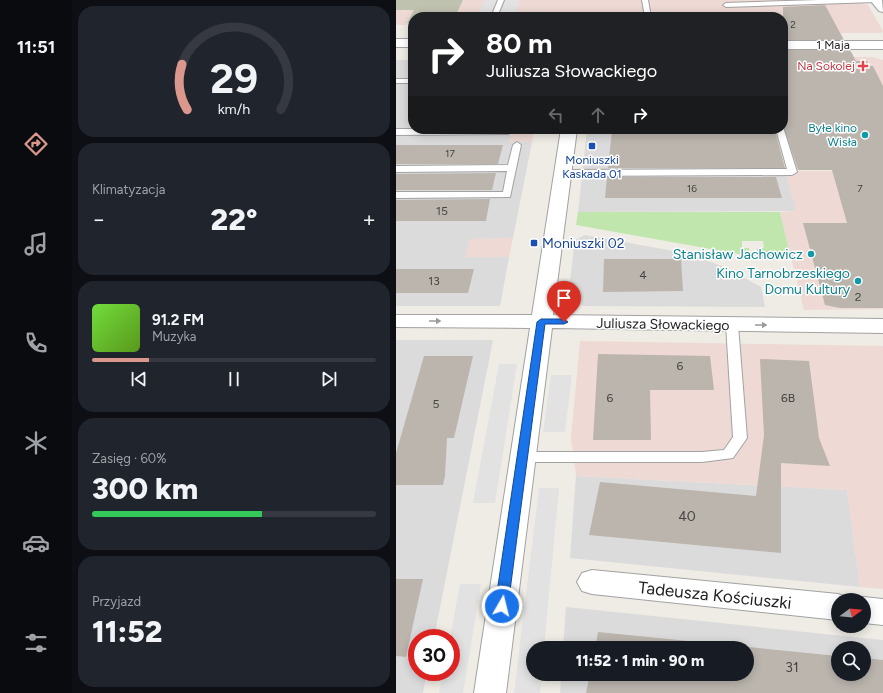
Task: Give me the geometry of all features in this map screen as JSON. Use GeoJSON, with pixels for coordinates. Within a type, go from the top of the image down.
{"type":"FeatureCollection","features":[{"type":"Feature","properties":{"kind":"street"},"geometry":{"type":"LineString","coordinates":[[876,0],[883,8]]}},
{"type":"Feature","properties":{"kind":"street"},"geometry":{"type":"LineString","coordinates":[[396,43],[408,43]]}},
{"type":"Feature","properties":{"kind":"street","name":"1 Maja"},"geometry":{"type":"LineString","coordinates":[[788,45],[883,45]]}},
{"type":"Feature","properties":{"kind":"street"},"geometry":{"type":"LineString","coordinates":[[490,693],[568,134]]}},
{"type":"Feature","properties":{"kind":"street","name":"Juliusza Słowackiego"},"geometry":{"type":"LineString","coordinates":[[396,321],[883,326]]}},
{"type":"Feature","properties":{"kind":"street","name":"Tadeusza Kościuszki"},"geometry":{"type":"LineString","coordinates":[[592,582],[831,606]]}},
{"type":"Feature","properties":{"kind":"street"},"geometry":{"type":"LineString","coordinates":[[871,611],[883,612]]}},
{"type":"Feature","properties":{"kind":"lane"},"geometry":{"type":"LineString","coordinates":[[496,12],[501,0]]}},
{"type":"Feature","properties":{"kind":"lane"},"geometry":{"type":"LineString","coordinates":[[645,0],[647,12]]}},
{"type":"Feature","properties":{"kind":"lane"},"geometry":{"type":"LineString","coordinates":[[726,5],[876,0]]}},
{"type":"Feature","properties":{"kind":"lane"},"geometry":{"type":"LineString","coordinates":[[396,81],[408,81]]}},
{"type":"Feature","properties":{"kind":"lane"},"geometry":{"type":"LineString","coordinates":[[396,132],[408,131]]}},
{"type":"Feature","properties":{"kind":"lane"},"geometry":{"type":"LineString","coordinates":[[563,173],[792,172],[781,134]]}},
{"type":"Feature","properties":{"kind":"lane"},"geometry":{"type":"LineString","coordinates":[[396,195],[507,195],[518,145]]}},
{"type":"Feature","properties":{"kind":"lane"},"geometry":{"type":"LineString","coordinates":[[396,169],[512,168]]}},
{"type":"Feature","properties":{"kind":"lane"},"geometry":{"type":"LineString","coordinates":[[522,457],[702,457],[728,454],[740,438],[732,325]]}},
{"type":"Feature","properties":{"kind":"shaded area"},"geometry":{"type":"Polygon","coordinates":[[[396,0],[463,0],[457,12],[413,12],[414,10],[396,10],[396,0]]]}},
{"type":"Feature","properties":{"kind":"shaded area"},"geometry":{"type":"Polygon","coordinates":[[[463,0],[850,0],[851,3],[862,3],[868,5],[883,31],[881,33],[788,33],[788,12],[457,12],[463,0]]]}},
{"type":"Feature","properties":{"kind":"shaded area"},"geometry":{"type":"Polygon","coordinates":[[[485,0],[520,0],[516,12],[479,12],[485,0]]]}},
{"type":"Feature","properties":{"kind":"shaded area"},"geometry":{"type":"Polygon","coordinates":[[[396,10],[414,10],[413,12],[408,12],[408,21],[406,25],[396,25],[396,10]]]}},
{"type":"Feature","properties":{"kind":"shaded area"},"geometry":{"type":"Polygon","coordinates":[[[788,57],[873,57],[883,60],[883,309],[804,310],[780,212],[796,211],[785,171],[835,171],[788,68],[788,57]]]}},
{"type":"Feature","properties":{"kind":"shaded area"},"geometry":{"type":"Polygon","coordinates":[[[396,60],[408,60],[408,134],[511,134],[509,142],[532,142],[513,238],[470,239],[466,257],[509,257],[500,306],[396,306],[396,60]]]}},
{"type":"Feature","properties":{"kind":"shaded area"},"geometry":{"type":"Polygon","coordinates":[[[510,134],[533,134],[532,142],[509,142],[510,134]]]}},
{"type":"Feature","properties":{"kind":"shaded area"},"geometry":{"type":"Polygon","coordinates":[[[586,134],[775,134],[796,211],[578,212],[586,134]]]}},
{"type":"Feature","properties":{"kind":"shaded area"},"geometry":{"type":"Polygon","coordinates":[[[585,235],[690,254],[724,267],[761,287],[765,307],[583,306],[568,297],[575,240],[585,235]]]}},
{"type":"Feature","properties":{"kind":"shaded area"},"geometry":{"type":"Polygon","coordinates":[[[513,238],[509,257],[465,257],[470,239],[513,238]]]}},
{"type":"Feature","properties":{"kind":"shaded area"},"geometry":{"type":"Polygon","coordinates":[[[396,340],[493,340],[436,629],[408,629],[408,681],[425,681],[423,693],[396,693],[396,340]]]}},
{"type":"Feature","properties":{"kind":"shaded area"},"geometry":{"type":"Polygon","coordinates":[[[580,341],[883,346],[883,589],[860,587],[847,490],[576,476],[571,438],[580,341]]]}},
{"type":"Feature","properties":{"kind":"shaded area"},"geometry":{"type":"Polygon","coordinates":[[[499,364],[517,364],[495,503],[473,503],[499,364]]]}},
{"type":"Feature","properties":{"kind":"shaded area"},"geometry":{"type":"Polygon","coordinates":[[[551,375],[572,375],[565,432],[543,432],[551,375]]]}},
{"type":"Feature","properties":{"kind":"shaded area"},"geometry":{"type":"Polygon","coordinates":[[[576,476],[847,490],[860,587],[570,558],[576,476]]]}},
{"type":"Feature","properties":{"kind":"shaded area"},"geometry":{"type":"Polygon","coordinates":[[[539,488],[559,488],[545,641],[526,641],[526,681],[541,681],[540,693],[514,693],[539,488]]]}},
{"type":"Feature","properties":{"kind":"shaded area"},"geometry":{"type":"Polygon","coordinates":[[[460,584],[481,584],[463,693],[439,693],[441,681],[460,681],[460,629],[452,629],[460,584]]]}},
{"type":"Feature","properties":{"kind":"shaded area"},"geometry":{"type":"Polygon","coordinates":[[[566,607],[883,640],[883,693],[560,693],[561,681],[754,681],[754,641],[564,641],[566,607]]]}},
{"type":"Feature","properties":{"kind":"green space"},"geometry":{"type":"Polygon","coordinates":[[[578,212],[780,212],[791,258],[758,257],[757,248],[764,248],[763,241],[742,241],[742,248],[749,248],[750,256],[576,225],[578,212]]]}},
{"type":"Feature","properties":{"kind":"building"},"geometry":{"type":"Polygon","coordinates":[[[825,5],[844,40],[788,40],[788,12],[783,12],[783,7],[825,5]]]}},
{"type":"Feature","properties":{"kind":"building"},"geometry":{"type":"Polygon","coordinates":[[[788,50],[850,50],[856,61],[867,61],[869,66],[873,66],[883,86],[883,308],[840,308],[825,305],[803,223],[847,223],[832,170],[798,170],[786,134],[788,134],[788,50]]]}},
{"type":"Feature","properties":{"kind":"building"},"geometry":{"type":"Polygon","coordinates":[[[612,134],[776,134],[785,168],[608,168],[612,134]]]}},
{"type":"Feature","properties":{"kind":"building"},"geometry":{"type":"Polygon","coordinates":[[[396,145],[503,145],[498,164],[396,164],[396,145]]]}},
{"type":"Feature","properties":{"kind":"building"},"geometry":{"type":"Polygon","coordinates":[[[496,173],[492,190],[396,190],[396,174],[496,173]]]}},
{"type":"Feature","properties":{"kind":"building"},"geometry":{"type":"Polygon","coordinates":[[[607,177],[776,177],[782,198],[605,198],[607,177]]]}},
{"type":"Feature","properties":{"kind":"building"},"geometry":{"type":"Polygon","coordinates":[[[490,199],[486,221],[396,221],[396,200],[490,199]]]}},
{"type":"Feature","properties":{"kind":"building"},"geometry":{"type":"Polygon","coordinates":[[[604,259],[681,259],[683,291],[603,292],[604,259]]]}},
{"type":"Feature","properties":{"kind":"building"},"geometry":{"type":"Polygon","coordinates":[[[396,269],[474,269],[468,293],[396,293],[396,269]]]}},
{"type":"Feature","properties":{"kind":"building"},"geometry":{"type":"Polygon","coordinates":[[[598,354],[710,356],[714,390],[650,390],[651,440],[593,440],[598,354]]]}},
{"type":"Feature","properties":{"kind":"building"},"geometry":{"type":"Polygon","coordinates":[[[424,356],[473,356],[454,438],[447,438],[445,476],[443,485],[396,485],[396,453],[424,356]]]}},
{"type":"Feature","properties":{"kind":"building"},"geometry":{"type":"Polygon","coordinates":[[[760,359],[809,361],[819,438],[830,466],[781,463],[781,553],[589,535],[600,482],[756,496],[764,435],[760,359]]]}},
{"type":"Feature","properties":{"kind":"building"},"geometry":{"type":"Polygon","coordinates":[[[396,579],[423,579],[412,629],[408,629],[408,648],[406,657],[396,656],[396,579]]]}},
{"type":"Feature","properties":{"kind":"building"},"geometry":{"type":"Polygon","coordinates":[[[598,632],[688,641],[596,641],[598,632]]]}},
{"type":"Feature","properties":{"kind":"building"},"geometry":{"type":"Polygon","coordinates":[[[754,648],[831,655],[831,681],[871,681],[871,659],[883,660],[883,693],[586,693],[589,681],[754,681],[754,648]]]}},
{"type":"Feature","properties":{"kind":"place","name":"Na Sokolej"},"geometry":{"type":"Point","coordinates":[863,66]}},
{"type":"Feature","properties":{"kind":"place","name":"Byłe kino Wisła"},"geometry":{"type":"Point","coordinates":[865,135]}},
{"type":"Feature","properties":{"kind":"place","name":"Moniuszki Kaskada 01"},"geometry":{"type":"Point","coordinates":[592,146]}},
{"type":"Feature","properties":{"kind":"place","name":"Moniuszki 02"},"geometry":{"type":"Point","coordinates":[534,243]}},
{"type":"Feature","properties":{"kind":"place","name":"Stanisław Jachowicz"},"geometry":{"type":"Point","coordinates":[811,254]}},
{"type":"Feature","properties":{"kind":"place","name":"Kino Tarnobrzeskiego Domu Kultury"},"geometry":{"type":"Point","coordinates":[858,281]}},
{"type":"Feature","properties":{"kind":"route"},"geometry":{"type":"LineString","coordinates":[[502,606],[541,322],[564,322]]}}]}
